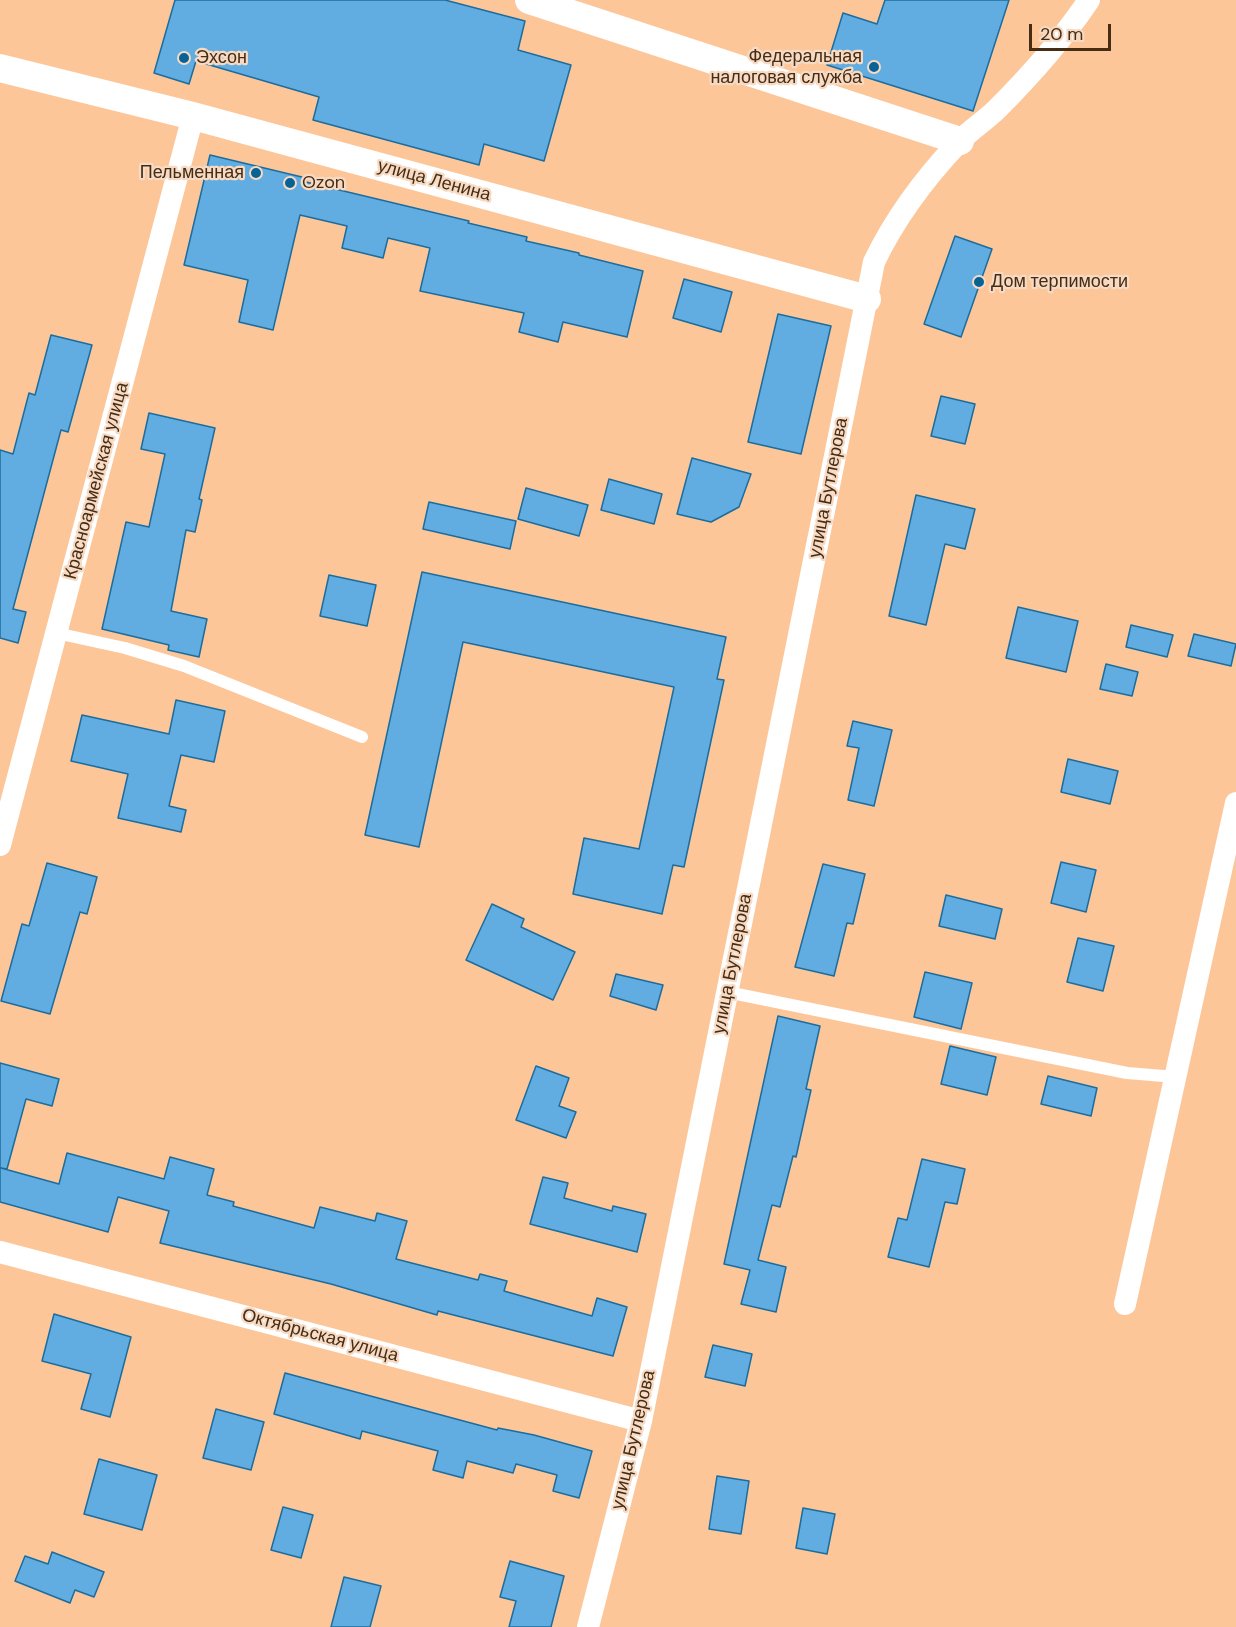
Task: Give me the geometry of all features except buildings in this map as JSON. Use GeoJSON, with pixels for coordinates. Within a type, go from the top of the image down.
{"type":"FeatureCollection","features":[{"type":"Feature","properties":{"kind":"street"},"geometry":{"type":"LineString","coordinates":[[529,0],[960,141]]}},
{"type":"Feature","properties":{"kind":"street","name":"улица Бутлерова"},"geometry":{"type":"LineString","coordinates":[[588,1627],[641,1421],[874,262],[902,211],[960,141],[995,111],[1030,76],[1068,32],[1089,0]]}},
{"type":"Feature","properties":{"kind":"street","name":"улица Ленина"},"geometry":{"type":"LineString","coordinates":[[0,68],[193,116],[867,299]]}},
{"type":"Feature","properties":{"kind":"street","name":"Красноармейская улица"},"geometry":{"type":"LineString","coordinates":[[0,845],[193,116]]}},
{"type":"Feature","properties":{"kind":"street"},"geometry":{"type":"LineString","coordinates":[[1125,1304],[1236,803]]}},
{"type":"Feature","properties":{"kind":"street","name":"Октябрьская улица"},"geometry":{"type":"LineString","coordinates":[[0,1252],[641,1421]]}},
{"type":"Feature","properties":{"kind":"lane"},"geometry":{"type":"LineString","coordinates":[[56,633],[125,648],[184,666],[362,737]]}},
{"type":"Feature","properties":{"kind":"lane"},"geometry":{"type":"LineString","coordinates":[[727,992],[1127,1073],[1176,1077]]}},
{"type":"Feature","properties":{"kind":"place","name":"Эхсон"},"geometry":{"type":"Point","coordinates":[184,58]}},
{"type":"Feature","properties":{"kind":"place","name":"Федеральная налоговая служба"},"geometry":{"type":"Point","coordinates":[874,67]}},
{"type":"Feature","properties":{"kind":"place","name":"Пельменная"},"geometry":{"type":"Point","coordinates":[256,173]}},
{"type":"Feature","properties":{"kind":"place","name":"Ozon"},"geometry":{"type":"Point","coordinates":[290,183]}},
{"type":"Feature","properties":{"kind":"place","name":"Дом терпимости"},"geometry":{"type":"Point","coordinates":[979,282]}}]}
